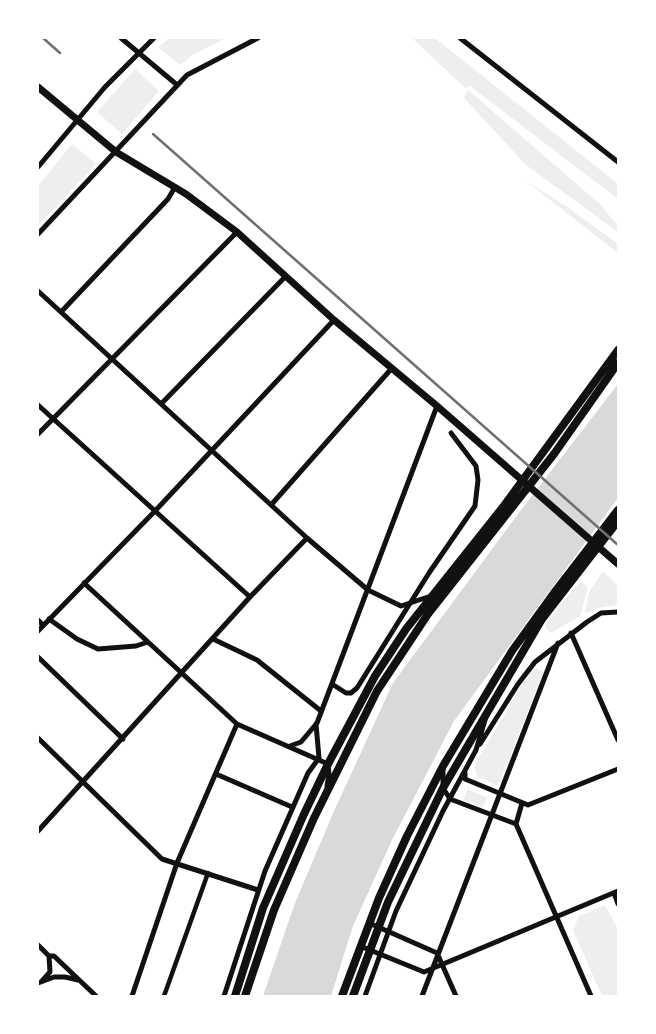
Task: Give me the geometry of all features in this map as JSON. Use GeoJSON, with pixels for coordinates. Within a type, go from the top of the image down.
{"type":"FeatureCollection","features":[{"type":"Feature","properties":{"kind":"main road"},"geometry":{"type":"LineString","coordinates":[[235,996],[263,908],[328,764],[381,666],[422,608],[503,508],[618,350]]}},
{"type":"Feature","properties":{"kind":"main road"},"geometry":{"type":"LineString","coordinates":[[246,996],[274,910],[326,792],[372,700],[400,654],[428,614],[554,454],[618,363]]}},
{"type":"Feature","properties":{"kind":"main road"},"geometry":{"type":"LineString","coordinates":[[342,996],[369,923],[407,836],[443,766],[498,674],[537,616],[618,510]]}},
{"type":"Feature","properties":{"kind":"main road"},"geometry":{"type":"LineString","coordinates":[[353,996],[395,886],[443,788],[542,619],[618,521]]}},
{"type":"Feature","properties":{"kind":"street"},"geometry":{"type":"LineString","coordinates":[[121,38],[176,84]]}},
{"type":"Feature","properties":{"kind":"street"},"geometry":{"type":"LineString","coordinates":[[38,167],[78,119],[154,38]]}},
{"type":"Feature","properties":{"kind":"street"},"geometry":{"type":"LineString","coordinates":[[38,234],[116,152],[176,84],[190,72],[258,38]]}},
{"type":"Feature","properties":{"kind":"street"},"geometry":{"type":"LineString","coordinates":[[460,38],[618,162]]}},
{"type":"Feature","properties":{"kind":"street"},"geometry":{"type":"LineString","coordinates":[[38,87],[64,111],[78,119],[116,152],[174,187],[237,232],[284,277],[437,406],[618,564]]}},
{"type":"Feature","properties":{"kind":"street"},"geometry":{"type":"LineString","coordinates":[[61,312],[168,199],[174,187]]}},
{"type":"Feature","properties":{"kind":"street"},"geometry":{"type":"LineString","coordinates":[[38,434],[237,232]]}},
{"type":"Feature","properties":{"kind":"street"},"geometry":{"type":"LineString","coordinates":[[161,404],[284,277]]}},
{"type":"Feature","properties":{"kind":"street"},"geometry":{"type":"LineString","coordinates":[[38,291],[307,538],[368,590],[401,606],[432,596]]}},
{"type":"Feature","properties":{"kind":"street"},"geometry":{"type":"LineString","coordinates":[[38,631],[155,511],[334,320]]}},
{"type":"Feature","properties":{"kind":"street"},"geometry":{"type":"LineString","coordinates":[[271,505],[392,368]]}},
{"type":"Feature","properties":{"kind":"street"},"geometry":{"type":"LineString","coordinates":[[38,405],[250,597]]}},
{"type":"Feature","properties":{"kind":"street"},"geometry":{"type":"LineString","coordinates":[[224,996],[258,890],[292,807],[308,773],[319,758],[316,744],[317,723],[321,711],[437,406]]}},
{"type":"Feature","properties":{"kind":"street"},"geometry":{"type":"LineString","coordinates":[[332,684],[346,693],[351,693],[357,688],[475,506],[477,495],[476,466],[452,433]]}},
{"type":"Feature","properties":{"kind":"street"},"geometry":{"type":"LineString","coordinates":[[38,830],[250,597],[307,538]]}},
{"type":"Feature","properties":{"kind":"street"},"geometry":{"type":"LineString","coordinates":[[84,584],[237,724],[319,758],[328,764],[329,774],[326,792]]}},
{"type":"Feature","properties":{"kind":"street"},"geometry":{"type":"LineString","coordinates":[[411,603],[422,608]]}},
{"type":"Feature","properties":{"kind":"street"},"geometry":{"type":"LineString","coordinates":[[365,996],[388,931],[412,874],[476,750],[518,684],[535,662],[571,633],[601,613],[618,612]]}},
{"type":"Feature","properties":{"kind":"street"},"geometry":{"type":"LineString","coordinates":[[50,619],[77,639],[98,649],[136,646],[148,642]]}},
{"type":"Feature","properties":{"kind":"street"},"geometry":{"type":"LineString","coordinates":[[38,620],[43,625]]}},
{"type":"Feature","properties":{"kind":"street"},"geometry":{"type":"LineString","coordinates":[[571,633],[618,740]]}},
{"type":"Feature","properties":{"kind":"street"},"geometry":{"type":"LineString","coordinates":[[213,639],[257,660],[321,711]]}},
{"type":"Feature","properties":{"kind":"street"},"geometry":{"type":"LineString","coordinates":[[422,996],[558,643]]}},
{"type":"Feature","properties":{"kind":"street"},"geometry":{"type":"LineString","coordinates":[[38,657],[123,738]]}},
{"type":"Feature","properties":{"kind":"street"},"geometry":{"type":"LineString","coordinates":[[476,750],[489,710]]}},
{"type":"Feature","properties":{"kind":"street"},"geometry":{"type":"LineString","coordinates":[[290,746],[301,742],[317,723]]}},
{"type":"Feature","properties":{"kind":"street"},"geometry":{"type":"LineString","coordinates":[[132,996],[177,863],[237,724]]}},
{"type":"Feature","properties":{"kind":"street"},"geometry":{"type":"LineString","coordinates":[[38,738],[162,859],[258,890]]}},
{"type":"Feature","properties":{"kind":"street"},"geometry":{"type":"LineString","coordinates":[[443,766],[443,788],[450,799],[516,824]]}},
{"type":"Feature","properties":{"kind":"street"},"geometry":{"type":"LineString","coordinates":[[465,771],[465,779],[528,805],[618,768]]}},
{"type":"Feature","properties":{"kind":"street"},"geometry":{"type":"LineString","coordinates":[[216,774],[292,807]]}},
{"type":"Feature","properties":{"kind":"street"},"geometry":{"type":"LineString","coordinates":[[522,803],[516,824],[591,996]]}},
{"type":"Feature","properties":{"kind":"street"},"geometry":{"type":"LineString","coordinates":[[164,996],[208,873]]}},
{"type":"Feature","properties":{"kind":"street"},"geometry":{"type":"LineString","coordinates":[[395,886],[412,874]]}},
{"type":"Feature","properties":{"kind":"street"},"geometry":{"type":"LineString","coordinates":[[360,946],[424,972],[616,892],[618,904]]}},
{"type":"Feature","properties":{"kind":"street"},"geometry":{"type":"LineString","coordinates":[[369,923],[437,953],[456,996]]}},
{"type":"Feature","properties":{"kind":"street"},"geometry":{"type":"LineString","coordinates":[[38,945],[49,956],[54,956],[96,996]]}},
{"type":"Feature","properties":{"kind":"street"},"geometry":{"type":"LineString","coordinates":[[40,982],[50,972],[49,956]]}},
{"type":"Feature","properties":{"kind":"street"},"geometry":{"type":"LineString","coordinates":[[40,982],[54,977],[78,980]]}},
{"type":"Feature","properties":{"kind":"shaded area"},"geometry":{"type":"Polygon","coordinates":[[[170,38],[226,38],[194,54],[180,65],[158,47],[170,38]]]}},
{"type":"Feature","properties":{"kind":"shaded area"},"geometry":{"type":"Polygon","coordinates":[[[412,38],[435,38],[618,184],[618,199],[470,86],[465,88],[412,38]]]}},
{"type":"Feature","properties":{"kind":"shaded area"},"geometry":{"type":"Polygon","coordinates":[[[135,69],[159,91],[122,134],[97,112],[135,69]]]}},
{"type":"Feature","properties":{"kind":"shaded area"},"geometry":{"type":"Polygon","coordinates":[[[468,90],[600,204],[618,226],[618,232],[526,165],[464,98],[468,90]]]}},
{"type":"Feature","properties":{"kind":"shaded area"},"geometry":{"type":"Polygon","coordinates":[[[72,144],[96,164],[38,226],[38,186],[72,144]]]}},
{"type":"Feature","properties":{"kind":"shaded area"},"geometry":{"type":"Polygon","coordinates":[[[526,181],[566,206],[618,244],[618,253],[526,181]]]}},
{"type":"Feature","properties":{"kind":"shaded area"},"geometry":{"type":"Polygon","coordinates":[[[618,384],[618,498],[454,721],[392,840],[353,926],[331,996],[263,996],[295,903],[334,811],[393,683],[518,514],[618,384]]]}},
{"type":"Feature","properties":{"kind":"shaded area"},"geometry":{"type":"Polygon","coordinates":[[[603,571],[618,586],[618,605],[598,608],[585,613],[589,592],[603,571]]]}},
{"type":"Feature","properties":{"kind":"shaded area"},"geometry":{"type":"Polygon","coordinates":[[[581,581],[588,588],[580,616],[551,633],[545,626],[559,605],[581,581]]]}},
{"type":"Feature","properties":{"kind":"shaded area"},"geometry":{"type":"Polygon","coordinates":[[[535,668],[544,671],[498,786],[477,776],[474,766],[521,686],[535,668]]]}},
{"type":"Feature","properties":{"kind":"shaded area"},"geometry":{"type":"Polygon","coordinates":[[[468,789],[487,798],[483,808],[463,800],[468,789]]]}},
{"type":"Feature","properties":{"kind":"shaded area"},"geometry":{"type":"Polygon","coordinates":[[[605,905],[618,929],[618,996],[602,996],[573,930],[579,916],[605,905]]]}},
{"type":"Feature","properties":{"kind":"railway"},"geometry":{"type":"LineString","coordinates":[[43,38],[60,53]]}},
{"type":"Feature","properties":{"kind":"railway"},"geometry":{"type":"LineString","coordinates":[[153,134],[618,545]]}}]}
